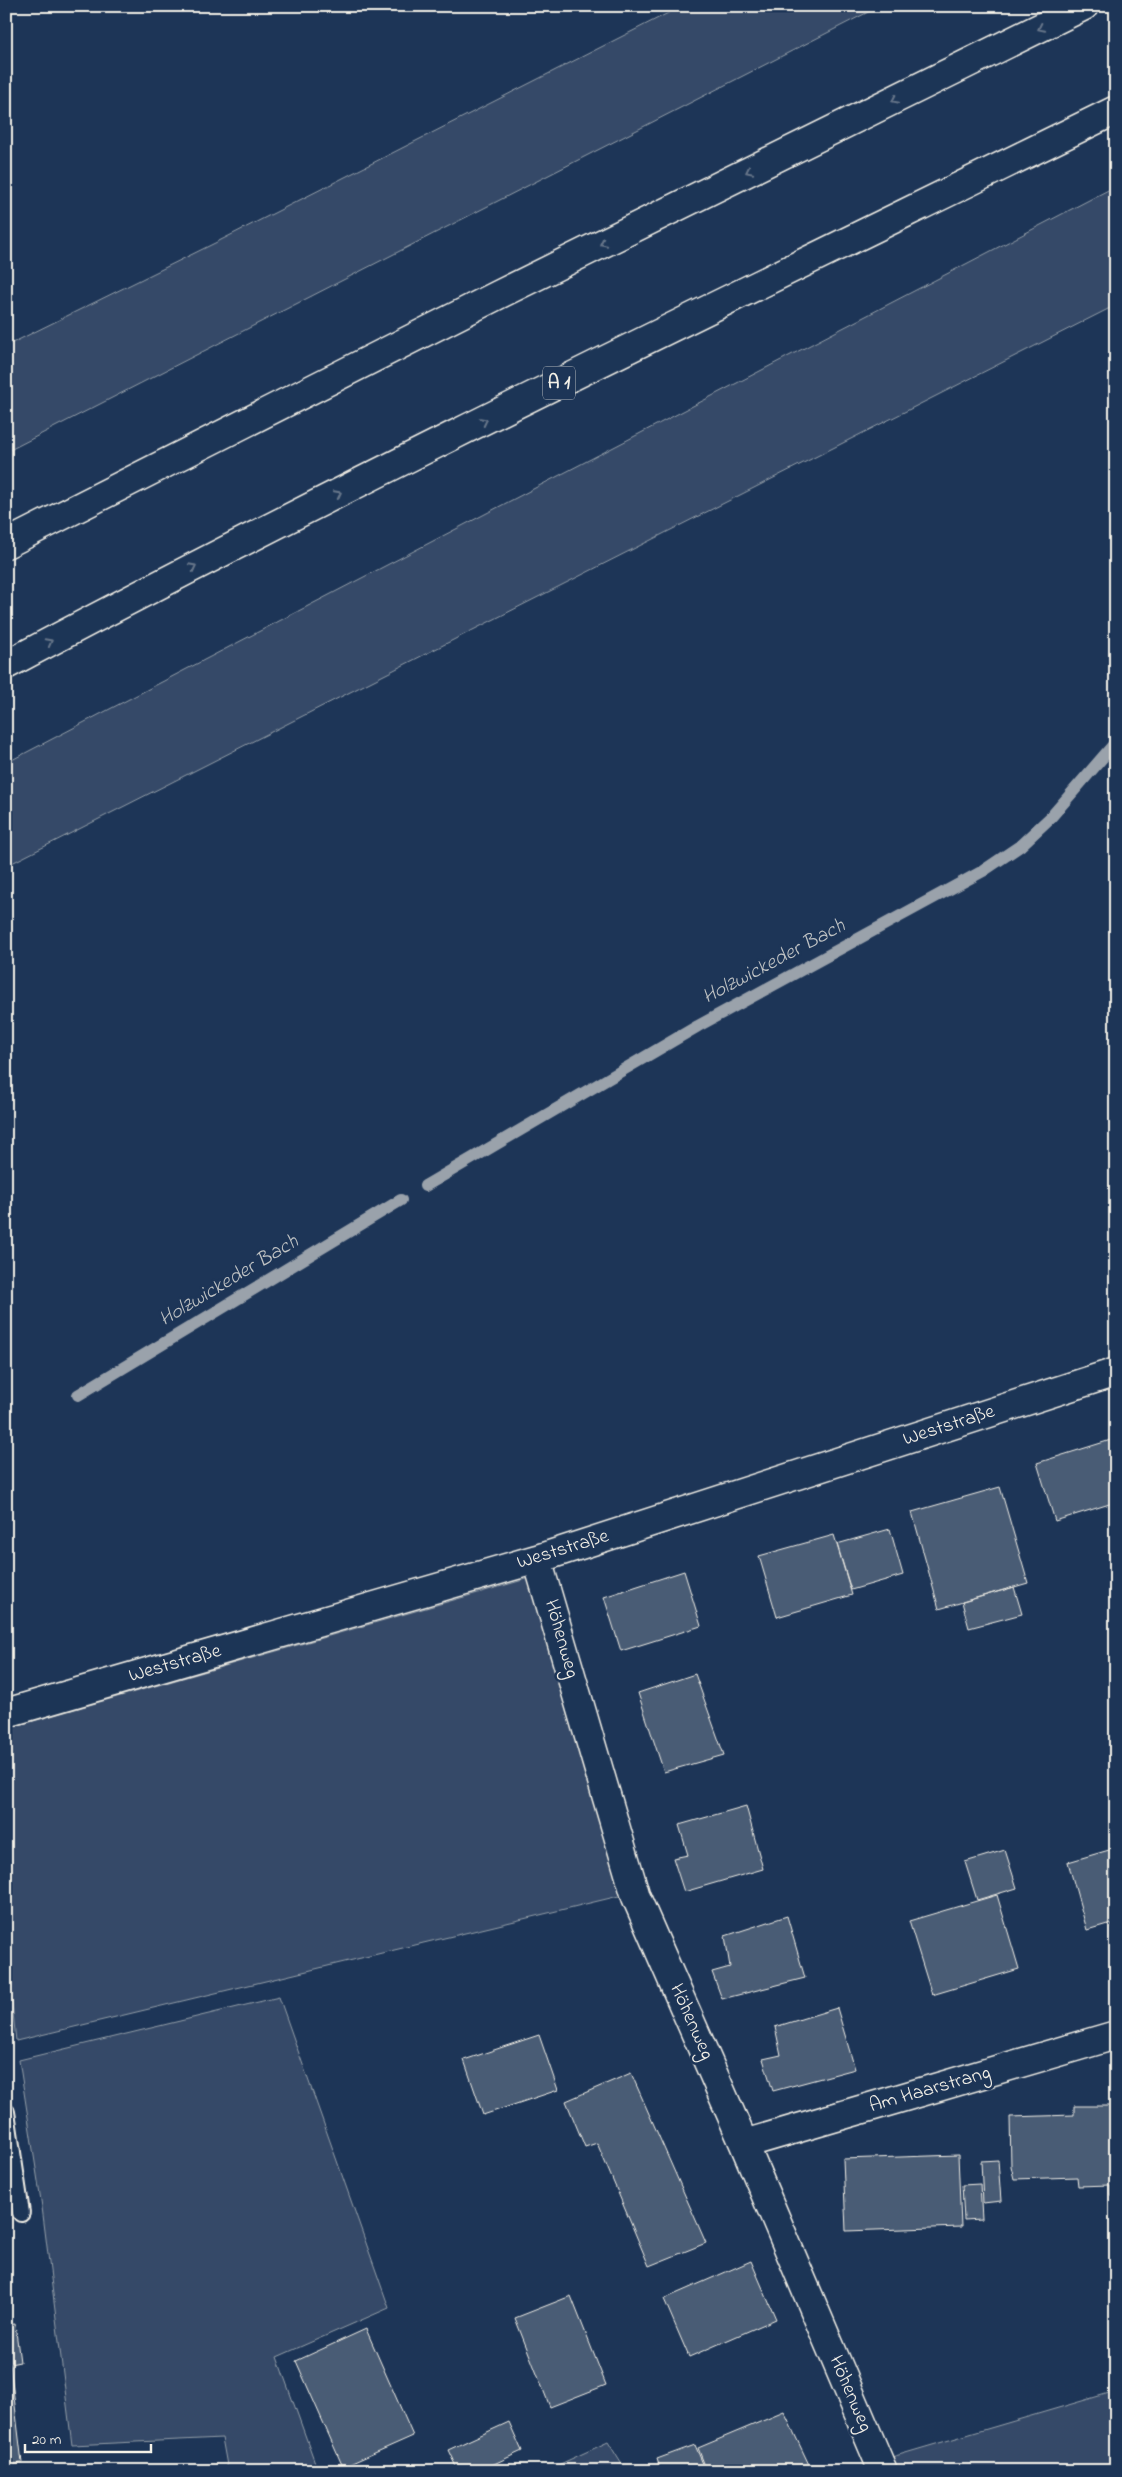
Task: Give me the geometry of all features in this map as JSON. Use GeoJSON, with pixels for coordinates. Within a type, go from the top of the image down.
{"type":"FeatureCollection","features":[{"type":"Feature","properties":{"kind":"main road"},"geometry":{"type":"LineString","coordinates":[[6,544],[498,295],[1084,6]]}},
{"type":"Feature","properties":{"kind":"main road","name":"A 1"},"geometry":{"type":"LineString","coordinates":[[6,665],[159,584],[529,398],[1116,110]]}},
{"type":"Feature","properties":{"kind":"main road","name":"Weststraße"},"geometry":{"type":"LineString","coordinates":[[6,1714],[537,1559],[1116,1372]]}},
{"type":"Feature","properties":{"kind":"main road","name":"Höhenweg"},"geometry":{"type":"LineString","coordinates":[[537,1559],[636,1897],[744,2144],[883,2471]]}},
{"type":"Feature","properties":{"kind":"main road","name":"Am Haarstrang"},"geometry":{"type":"LineString","coordinates":[[744,2144],[1116,2036]]}},
{"type":"Feature","properties":{"kind":"lane"},"geometry":{"type":"LineString","coordinates":[[6,2112],[21,2213]]}},
{"type":"Feature","properties":{"kind":"shaded area"},"geometry":{"type":"Polygon","coordinates":[[[682,6],[880,6],[6,452],[6,346],[215,243],[682,6]]]}},
{"type":"Feature","properties":{"kind":"shaded area"},"geometry":{"type":"Polygon","coordinates":[[[1116,186],[1116,305],[6,866],[6,763],[1116,186]]]}},
{"type":"Feature","properties":{"kind":"shaded area"},"geometry":{"type":"Polygon","coordinates":[[[530,1578],[623,1895],[16,2041],[6,1947],[6,1729],[530,1578]]]}},
{"type":"Feature","properties":{"kind":"shaded area"},"geometry":{"type":"Polygon","coordinates":[[[279,1997],[389,2308],[277,2357],[318,2471],[228,2471],[222,2438],[72,2445],[42,2207],[19,2060],[279,1997]]]}},
{"type":"Feature","properties":{"kind":"shaded area"},"geometry":{"type":"Polygon","coordinates":[[[1116,2391],[1116,2471],[890,2471],[885,2459],[1116,2391]]]}},
{"type":"Feature","properties":{"kind":"shaded area"},"geometry":{"type":"Polygon","coordinates":[[[608,2442],[626,2471],[545,2471],[608,2442]]]}},
{"type":"Feature","properties":{"kind":"building"},"geometry":{"type":"Polygon","coordinates":[[[1114,1439],[1116,1502],[1055,1521],[1037,1463],[1114,1439]]]}},
{"type":"Feature","properties":{"kind":"building"},"geometry":{"type":"Polygon","coordinates":[[[1000,1487],[1028,1583],[939,1609],[912,1512],[1000,1487]]]}},
{"type":"Feature","properties":{"kind":"building"},"geometry":{"type":"Polygon","coordinates":[[[890,1529],[903,1575],[851,1590],[837,1544],[890,1529]]]}},
{"type":"Feature","properties":{"kind":"building"},"geometry":{"type":"Polygon","coordinates":[[[834,1535],[852,1595],[777,1617],[759,1556],[834,1535]]]}},
{"type":"Feature","properties":{"kind":"building"},"geometry":{"type":"Polygon","coordinates":[[[684,1571],[701,1626],[621,1651],[604,1597],[684,1571]]]}},
{"type":"Feature","properties":{"kind":"building"},"geometry":{"type":"Polygon","coordinates":[[[1014,1587],[1022,1614],[969,1628],[962,1602],[1014,1587]]]}},
{"type":"Feature","properties":{"kind":"building"},"geometry":{"type":"Polygon","coordinates":[[[695,1674],[724,1755],[664,1772],[638,1693],[695,1674]]]}},
{"type":"Feature","properties":{"kind":"building"},"geometry":{"type":"Polygon","coordinates":[[[746,1806],[763,1869],[684,1892],[673,1858],[688,1855],[679,1825],[746,1806]]]}},
{"type":"Feature","properties":{"kind":"building"},"geometry":{"type":"Polygon","coordinates":[[[1116,1848],[1116,1938],[1111,1923],[1087,1930],[1068,1862],[1116,1848]]]}},
{"type":"Feature","properties":{"kind":"building"},"geometry":{"type":"Polygon","coordinates":[[[1005,1850],[1017,1888],[977,1900],[965,1862],[1005,1850]]]}},
{"type":"Feature","properties":{"kind":"building"},"geometry":{"type":"Polygon","coordinates":[[[997,1895],[1019,1969],[932,1995],[909,1921],[997,1895]]]}},
{"type":"Feature","properties":{"kind":"building"},"geometry":{"type":"Polygon","coordinates":[[[787,1916],[805,1978],[722,1999],[712,1972],[730,1967],[725,1936],[787,1916]]]}},
{"type":"Feature","properties":{"kind":"building"},"geometry":{"type":"Polygon","coordinates":[[[837,2008],[855,2069],[773,2091],[763,2059],[781,2055],[775,2027],[837,2008]]]}},
{"type":"Feature","properties":{"kind":"building"},"geometry":{"type":"Polygon","coordinates":[[[539,2035],[558,2090],[483,2115],[464,2060],[539,2035]]]}},
{"type":"Feature","properties":{"kind":"building"},"geometry":{"type":"Polygon","coordinates":[[[631,2073],[706,2243],[649,2266],[597,2143],[585,2147],[566,2101],[631,2073]]]}},
{"type":"Feature","properties":{"kind":"building"},"geometry":{"type":"Polygon","coordinates":[[[1116,2093],[1116,2129],[1113,2129],[1111,2094],[1116,2093]]]}},
{"type":"Feature","properties":{"kind":"building"},"geometry":{"type":"Polygon","coordinates":[[[1074,2106],[1110,2106],[1112,2130],[1116,2130],[1116,2195],[1110,2195],[1110,2185],[1078,2186],[1077,2177],[1014,2179],[1011,2166],[1010,2117],[1074,2115],[1074,2106]]]}},
{"type":"Feature","properties":{"kind":"building"},"geometry":{"type":"Polygon","coordinates":[[[958,2155],[961,2227],[846,2231],[843,2159],[958,2155]]]}},
{"type":"Feature","properties":{"kind":"building"},"geometry":{"type":"Polygon","coordinates":[[[998,2160],[1001,2201],[983,2203],[981,2161],[998,2160]]]}},
{"type":"Feature","properties":{"kind":"building"},"geometry":{"type":"Polygon","coordinates":[[[980,2184],[982,2219],[964,2220],[962,2185],[980,2184]]]}},
{"type":"Feature","properties":{"kind":"building"},"geometry":{"type":"Polygon","coordinates":[[[751,2261],[776,2319],[689,2357],[664,2299],[751,2261]]]}},
{"type":"Feature","properties":{"kind":"building"},"geometry":{"type":"Polygon","coordinates":[[[571,2296],[606,2385],[550,2407],[515,2318],[571,2296]]]}},
{"type":"Feature","properties":{"kind":"building"},"geometry":{"type":"Polygon","coordinates":[[[15,2324],[20,2362],[10,2364],[22,2463],[6,2465],[6,2325],[15,2324]]]}},
{"type":"Feature","properties":{"kind":"building"},"geometry":{"type":"Polygon","coordinates":[[[366,2329],[413,2436],[343,2467],[296,2361],[366,2329]]]}},
{"type":"Feature","properties":{"kind":"building"},"geometry":{"type":"Polygon","coordinates":[[[784,2412],[812,2471],[707,2471],[698,2448],[784,2412]]]}},
{"type":"Feature","properties":{"kind":"building"},"geometry":{"type":"Polygon","coordinates":[[[509,2422],[522,2451],[479,2471],[458,2471],[448,2450],[509,2422]]]}},
{"type":"Feature","properties":{"kind":"building"},"geometry":{"type":"Polygon","coordinates":[[[695,2445],[706,2471],[661,2471],[657,2459],[695,2445]]]}},
{"type":"Feature","properties":{"kind":"waterway","name":"Holzwickeder Bach"},"geometry":{"type":"LineString","coordinates":[[425,1186],[698,1026],[983,871],[1020,846],[1051,817],[1116,742]]}},
{"type":"Feature","properties":{"kind":"waterway","name":"Holzwickeder Bach"},"geometry":{"type":"LineString","coordinates":[[78,1395],[401,1200]]}}]}
